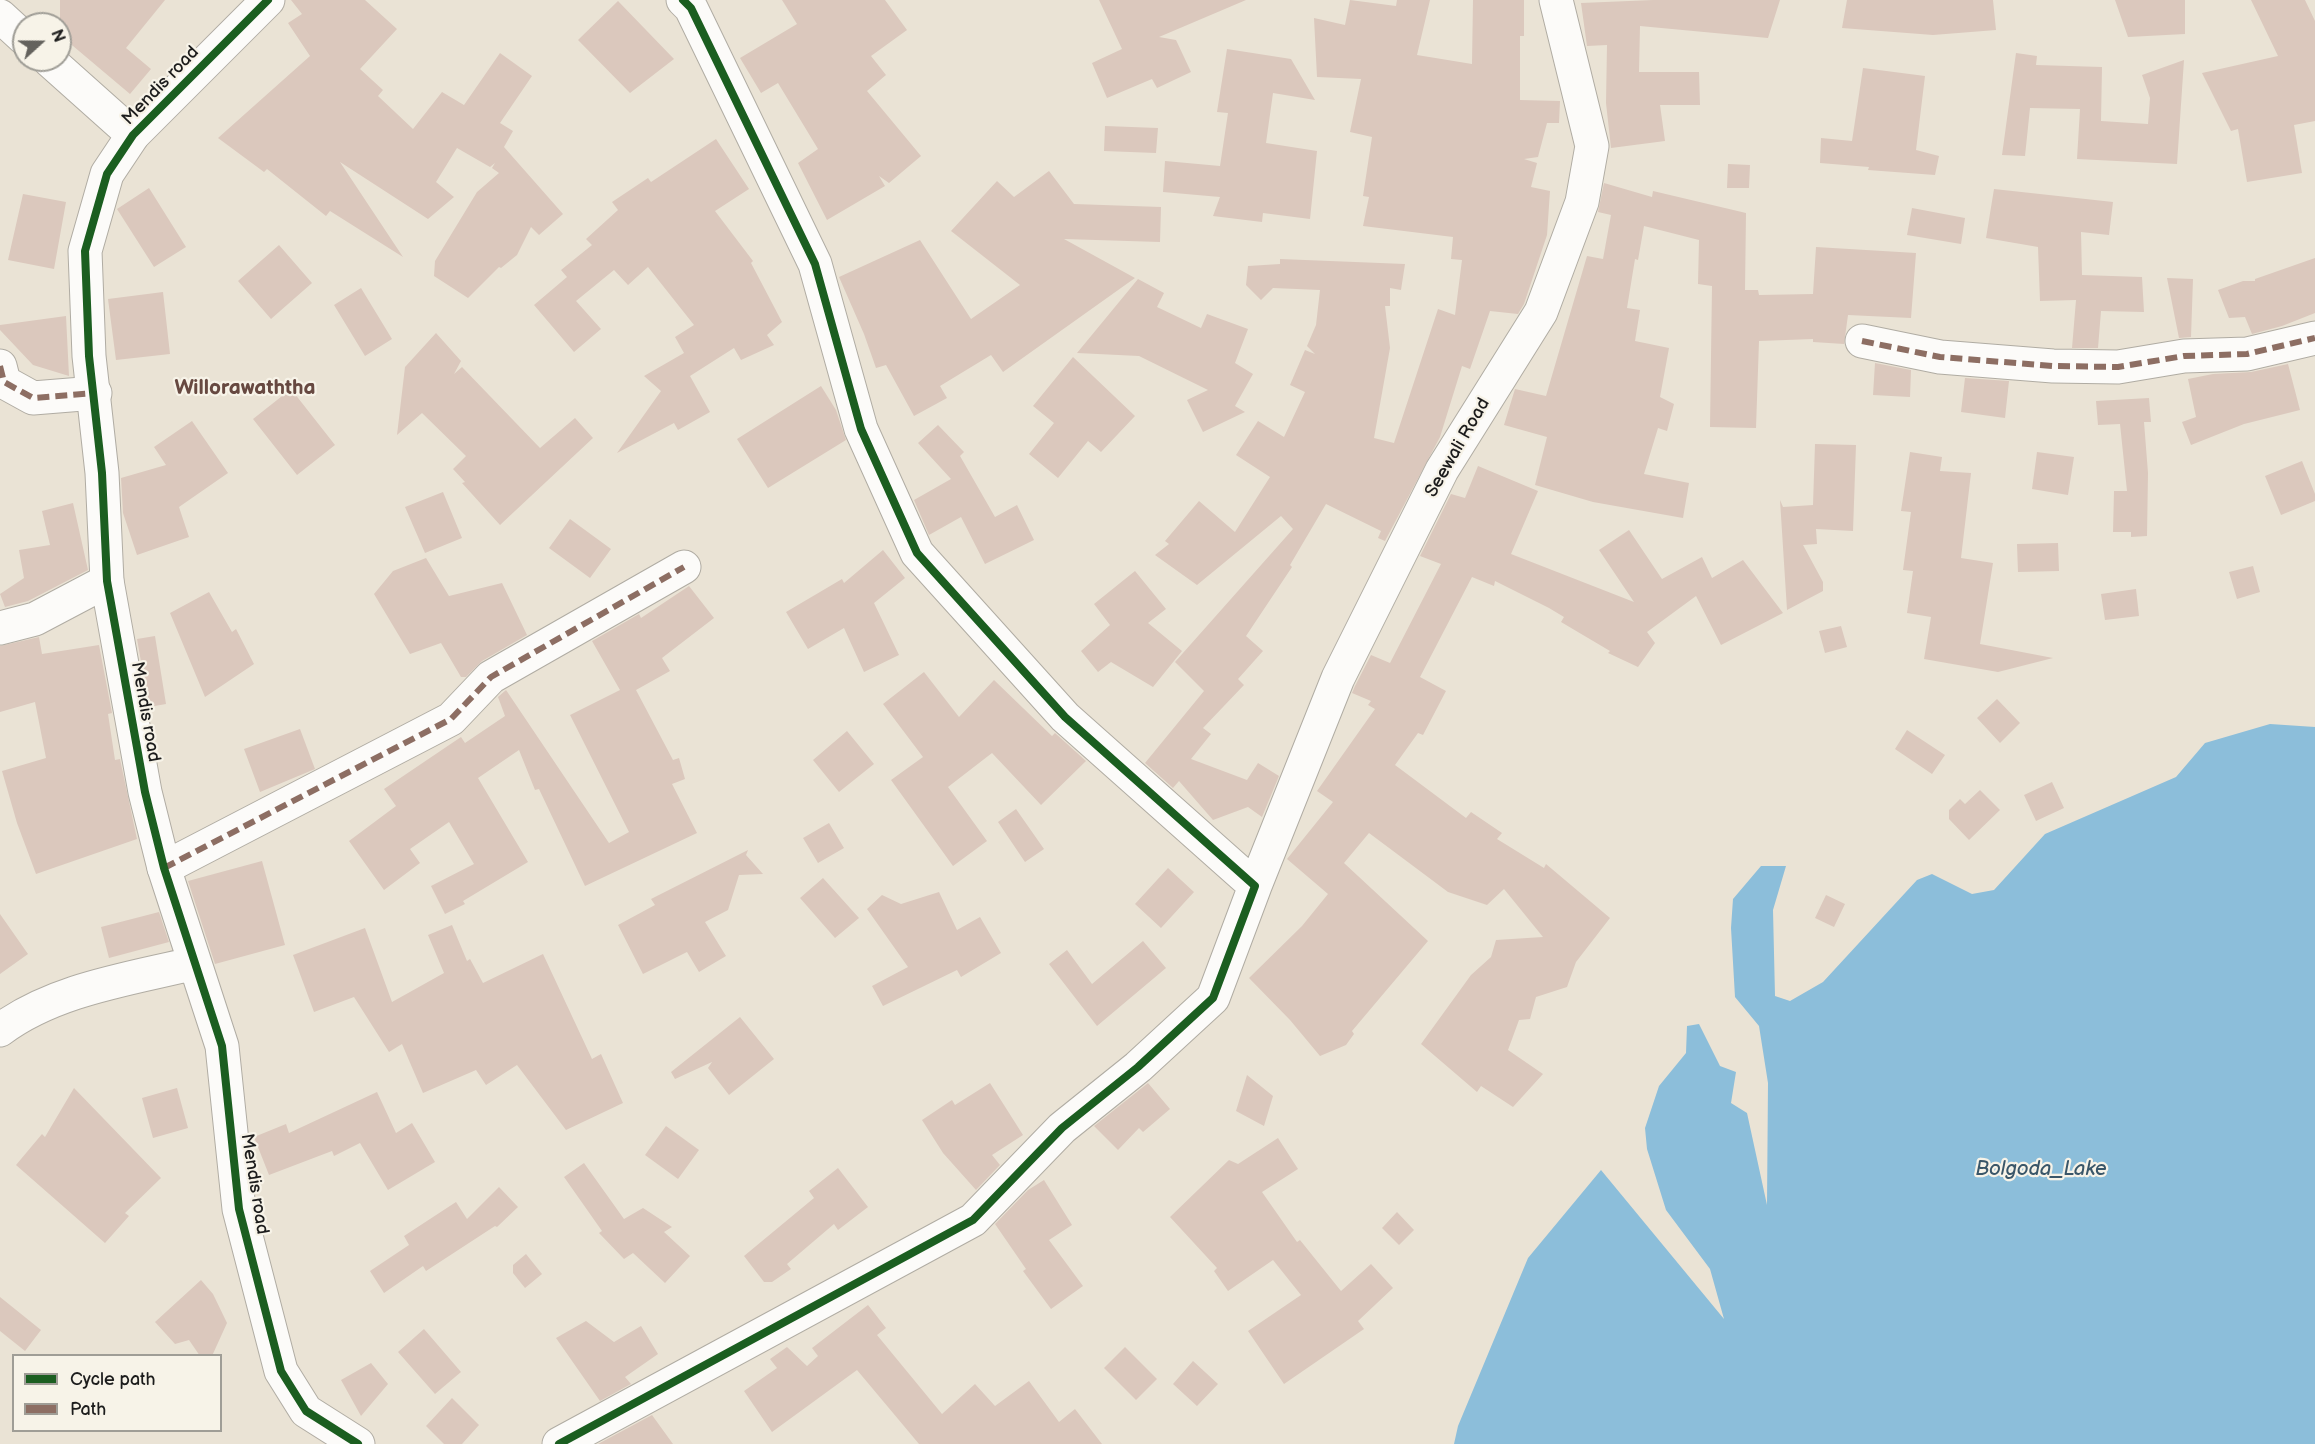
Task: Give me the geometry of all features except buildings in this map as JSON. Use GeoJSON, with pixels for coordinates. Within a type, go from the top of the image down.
{"type":"FeatureCollection","features":[{"type":"Feature","properties":{"kind":"street","name":"Mendis road"},"geometry":{"type":"LineString","coordinates":[[268,0],[133,135],[107,174],[85,251],[89,356],[95,393],[107,581],[145,792],[164,868],[222,1046],[239,1209],[281,1371],[306,1411],[358,1444]]}},
{"type":"Feature","properties":{"kind":"street"},"geometry":{"type":"LineString","coordinates":[[683,0],[691,8],[815,264],[861,429],[917,553],[1065,717],[1255,886]]}},
{"type":"Feature","properties":{"kind":"street","name":"Seewali Road"},"geometry":{"type":"LineString","coordinates":[[559,1444],[973,1220],[1062,1128],[1138,1067],[1213,998],[1338,678],[1442,470],[1541,312],[1582,202],[1592,146],[1556,0]]}},
{"type":"Feature","properties":{"kind":"street"},"geometry":{"type":"LineString","coordinates":[[0,16],[12,27]]}},
{"type":"Feature","properties":{"kind":"street","name":"Mendis road"},"geometry":{"type":"LineString","coordinates":[[62,72],[133,135]]}},
{"type":"Feature","properties":{"kind":"street"},"geometry":{"type":"LineString","coordinates":[[1862,340],[1940,357],[2053,366],[2118,368],[2184,356],[2247,354],[2315,338]]}},
{"type":"Feature","properties":{"kind":"street"},"geometry":{"type":"LineString","coordinates":[[0,366],[4,382],[33,398],[95,393]]}},
{"type":"Feature","properties":{"kind":"street"},"geometry":{"type":"LineString","coordinates":[[164,868],[451,719],[491,677],[684,567]]}},
{"type":"Feature","properties":{"kind":"street"},"geometry":{"type":"LineString","coordinates":[[0,628],[35,619],[107,581]]}},
{"type":"Feature","properties":{"kind":"street"},"geometry":{"type":"LineString","coordinates":[[0,1030],[14,1020],[64,996],[195,963]]}},
{"type":"Feature","properties":{"kind":"water","name":"Bolgoda_Lake"},"geometry":{"type":"Polygon","coordinates":[[[2270,724],[2315,727],[2315,1444],[1454,1444],[1458,1426],[1528,1258],[1601,1170],[1724,1319],[1710,1269],[1666,1210],[1647,1149],[1645,1128],[1659,1086],[1686,1053],[1687,1026],[1699,1024],[1720,1066],[1736,1072],[1731,1103],[1747,1113],[1767,1205],[1768,1083],[1759,1026],[1735,997],[1731,928],[1733,899],[1761,866],[1786,866],[1773,910],[1775,996],[1790,1001],[1823,982],[1917,880],[1932,874],[1972,894],[1994,890],[2045,834],[2176,777],[2205,743],[2270,724]]]}},
{"type":"Feature","properties":{"kind":"marked path"},"geometry":{"type":"LineString","coordinates":[[1862,341],[1940,357],[2053,366],[2118,367],[2184,356],[2247,354],[2315,338]]}},
{"type":"Feature","properties":{"kind":"marked path"},"geometry":{"type":"LineString","coordinates":[[0,366],[4,382],[33,398],[95,393]]}},
{"type":"Feature","properties":{"kind":"marked path"},"geometry":{"type":"LineString","coordinates":[[164,868],[451,719],[491,677],[684,567]]}},
{"type":"Feature","properties":{"kind":"cycle path"},"geometry":{"type":"LineString","coordinates":[[268,0],[133,135],[107,174],[85,251],[89,356],[102,473],[107,581],[145,792],[164,868],[222,1046],[239,1209],[281,1371],[306,1411],[358,1444]]}},
{"type":"Feature","properties":{"kind":"cycle path"},"geometry":{"type":"LineString","coordinates":[[559,1444],[973,1220],[1062,1128],[1138,1067],[1213,998],[1255,886],[1065,717],[917,553],[861,429],[815,264],[691,8],[683,0]]}},
{"type":"Feature","properties":{"kind":"district","name":"Willorawaththa"},"geometry":{"type":"Point","coordinates":[245,389]}}]}
